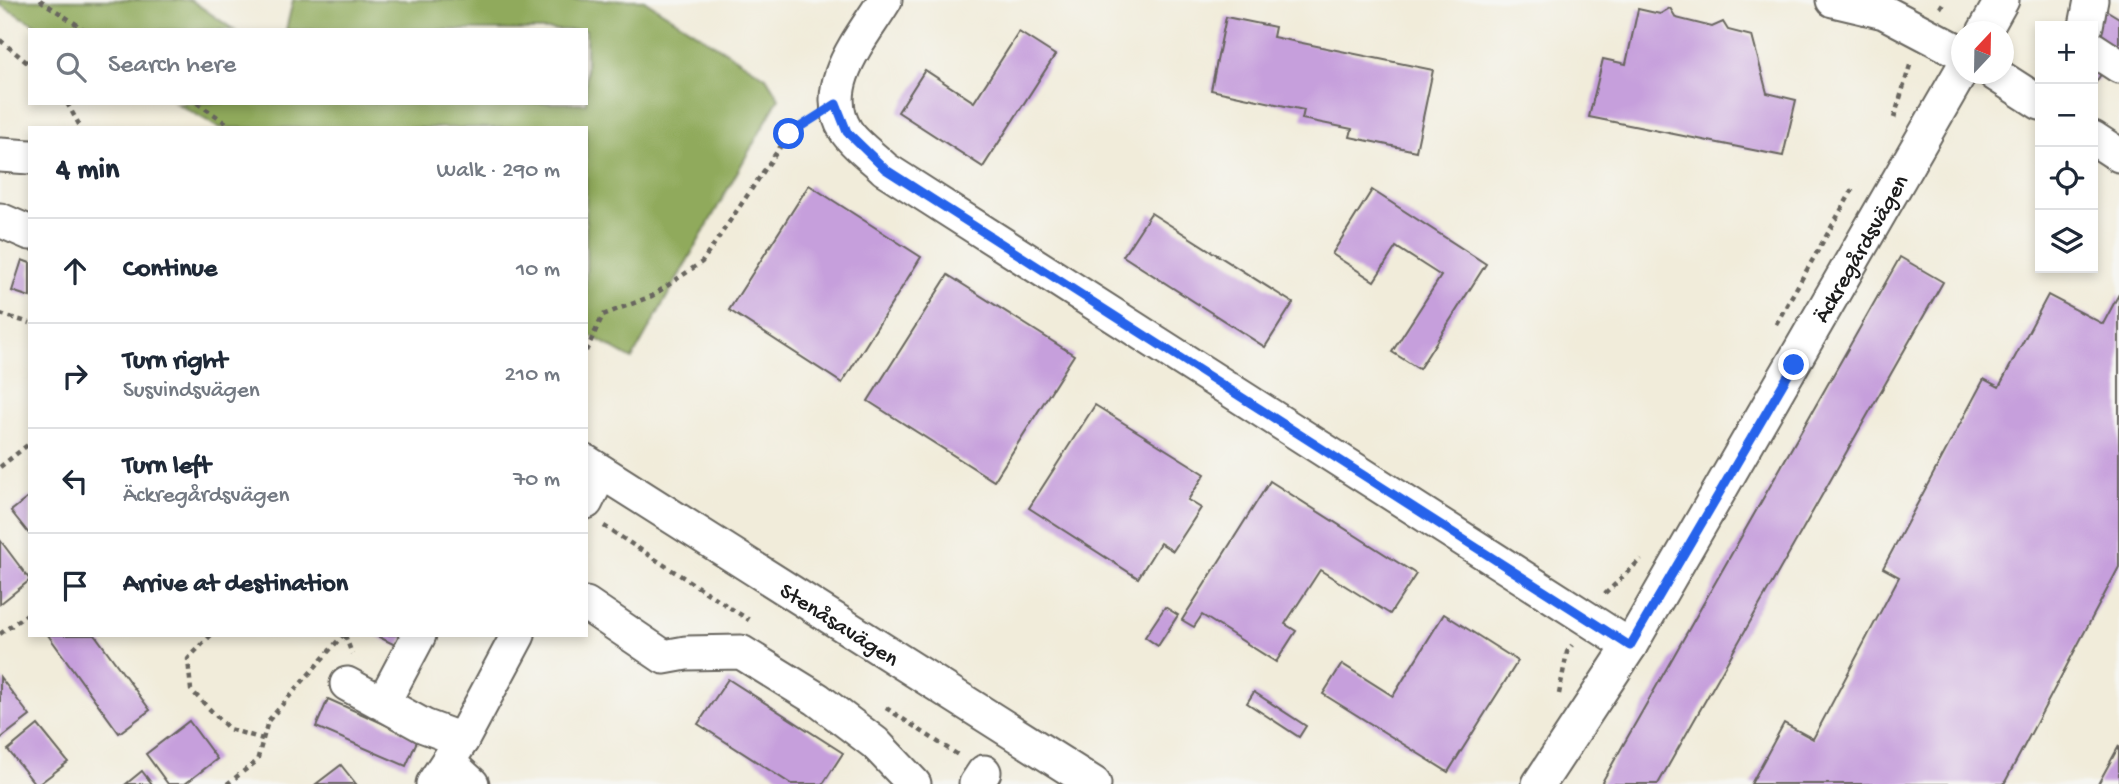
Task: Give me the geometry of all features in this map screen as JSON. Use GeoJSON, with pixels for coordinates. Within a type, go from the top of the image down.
{"type":"FeatureCollection","features":[{"type":"Feature","properties":{"kind":"street"},"geometry":{"type":"LineString","coordinates":[[885,0],[840,75],[836,104],[847,132],[885,169],[1630,646]]}},
{"type":"Feature","properties":{"kind":"street"},"geometry":{"type":"LineString","coordinates":[[1833,0],[1884,12],[1951,48]]}},
{"type":"Feature","properties":{"kind":"street"},"geometry":{"type":"LineString","coordinates":[[1990,21],[2002,0]]}},
{"type":"Feature","properties":{"kind":"street"},"geometry":{"type":"LineString","coordinates":[[2087,21],[2091,0]]}},
{"type":"Feature","properties":{"kind":"street"},"geometry":{"type":"LineString","coordinates":[[2098,52],[2119,66]]}},
{"type":"Feature","properties":{"kind":"street","name":"Äckregårdsvägen"},"geometry":{"type":"LineString","coordinates":[[1539,784],[1630,646],[1954,84]]}},
{"type":"Feature","properties":{"kind":"street"},"geometry":{"type":"LineString","coordinates":[[2011,84],[2035,100]]}},
{"type":"Feature","properties":{"kind":"street"},"geometry":{"type":"LineString","coordinates":[[2098,141],[2119,155]]}},
{"type":"Feature","properties":{"kind":"street"},"geometry":{"type":"LineString","coordinates":[[0,155],[28,157]]}},
{"type":"Feature","properties":{"kind":"street"},"geometry":{"type":"LineString","coordinates":[[0,220],[28,232]]}},
{"type":"Feature","properties":{"kind":"street"},"geometry":{"type":"LineString","coordinates":[[588,493],[594,467]]}},
{"type":"Feature","properties":{"kind":"street","name":"Stenåsavägen"},"geometry":{"type":"LineString","coordinates":[[594,467],[1094,784]]}},
{"type":"Feature","properties":{"kind":"street"},"geometry":{"type":"LineString","coordinates":[[588,605],[664,657],[741,652],[817,699],[856,728],[875,743],[914,784]]}},
{"type":"Feature","properties":{"kind":"street"},"geometry":{"type":"LineString","coordinates":[[383,703],[418,637]]}},
{"type":"Feature","properties":{"kind":"street"},"geometry":{"type":"LineString","coordinates":[[347,684],[424,726],[454,768],[517,637]]}},
{"type":"Feature","properties":{"kind":"path"},"geometry":{"type":"LineString","coordinates":[[40,0],[82,28]]}},
{"type":"Feature","properties":{"kind":"path"},"geometry":{"type":"LineString","coordinates":[[1889,128],[1895,116],[1906,72],[1945,0]]}},
{"type":"Feature","properties":{"kind":"path"},"geometry":{"type":"LineString","coordinates":[[0,40],[28,63]]}},
{"type":"Feature","properties":{"kind":"path"},"geometry":{"type":"LineString","coordinates":[[588,347],[603,315],[652,296],[702,262],[789,134],[836,104]]}},
{"type":"Feature","properties":{"kind":"path"},"geometry":{"type":"LineString","coordinates":[[69,105],[80,126]]}},
{"type":"Feature","properties":{"kind":"path"},"geometry":{"type":"LineString","coordinates":[[200,105],[231,126]]}},
{"type":"Feature","properties":{"kind":"path"},"geometry":{"type":"LineString","coordinates":[[1774,326],[1854,188]]}},
{"type":"Feature","properties":{"kind":"path"},"geometry":{"type":"LineString","coordinates":[[0,314],[28,322]]}},
{"type":"Feature","properties":{"kind":"path"},"geometry":{"type":"LineString","coordinates":[[0,467],[28,445]]}},
{"type":"Feature","properties":{"kind":"path"},"geometry":{"type":"LineString","coordinates":[[1558,698],[1567,652],[1608,589],[1643,558]]}},
{"type":"Feature","properties":{"kind":"path"},"geometry":{"type":"LineString","coordinates":[[0,634],[28,613]]}},
{"type":"Feature","properties":{"kind":"path"},"geometry":{"type":"LineString","coordinates":[[209,637],[188,659],[191,690],[229,729],[263,739]]}},
{"type":"Feature","properties":{"kind":"path"},"geometry":{"type":"LineString","coordinates":[[227,784],[257,761],[268,720],[342,637]]}},
{"type":"Feature","properties":{"kind":"green space"},"geometry":{"type":"Polygon","coordinates":[[[0,0],[191,0],[231,28],[41,28],[0,5],[0,0]]]}},
{"type":"Feature","properties":{"kind":"green space"},"geometry":{"type":"Polygon","coordinates":[[[293,0],[644,0],[766,77],[779,98],[632,359],[588,334],[588,126],[216,126],[180,105],[588,105],[588,28],[286,28],[293,0]]]}},
{"type":"Feature","properties":{"kind":"building"},"geometry":{"type":"Polygon","coordinates":[[[2101,7],[2119,18],[2119,46],[2098,79],[2098,21],[2095,21],[2101,7]]]}},
{"type":"Feature","properties":{"kind":"building"},"geometry":{"type":"Polygon","coordinates":[[[1670,8],[1676,18],[1712,27],[1723,22],[1728,30],[1752,36],[1767,93],[1796,100],[1783,156],[1589,117],[1603,59],[1626,64],[1638,9],[1660,14],[1670,8]]]}},
{"type":"Feature","properties":{"kind":"building"},"geometry":{"type":"Polygon","coordinates":[[[1226,17],[1275,27],[1273,37],[1433,70],[1416,151],[1350,137],[1352,129],[1302,119],[1304,110],[1211,90],[1226,17]]]}},
{"type":"Feature","properties":{"kind":"building"},"geometry":{"type":"Polygon","coordinates":[[[1019,32],[1055,55],[983,167],[898,112],[925,70],[974,102],[1019,32]]]}},
{"type":"Feature","properties":{"kind":"building"},"geometry":{"type":"Polygon","coordinates":[[[809,185],[921,257],[842,383],[729,310],[809,185]]]}},
{"type":"Feature","properties":{"kind":"building"},"geometry":{"type":"Polygon","coordinates":[[[1372,190],[1486,264],[1419,369],[1392,352],[1441,276],[1396,247],[1374,281],[1332,254],[1372,190]]]}},
{"type":"Feature","properties":{"kind":"building"},"geometry":{"type":"Polygon","coordinates":[[[1151,213],[1293,303],[1265,347],[1123,256],[1151,213]]]}},
{"type":"Feature","properties":{"kind":"building"},"geometry":{"type":"Polygon","coordinates":[[[1900,257],[1943,282],[1658,784],[1601,784],[1900,257]]]}},
{"type":"Feature","properties":{"kind":"building"},"geometry":{"type":"Polygon","coordinates":[[[22,260],[28,262],[28,296],[12,291],[22,260]]]}},
{"type":"Feature","properties":{"kind":"building"},"geometry":{"type":"Polygon","coordinates":[[[948,275],[1074,355],[994,481],[868,401],[948,275]]]}},
{"type":"Feature","properties":{"kind":"building"},"geometry":{"type":"Polygon","coordinates":[[[2119,294],[2119,567],[2004,784],[1751,784],[1784,723],[1813,739],[1899,577],[1883,568],[1984,379],[1999,387],[2048,295],[2103,324],[2119,294]]]}},
{"type":"Feature","properties":{"kind":"building"},"geometry":{"type":"Polygon","coordinates":[[[1095,405],[1205,474],[1188,500],[1201,508],[1173,551],[1160,543],[1138,578],[1029,508],[1095,405]]]}},
{"type":"Feature","properties":{"kind":"building"},"geometry":{"type":"Polygon","coordinates":[[[1270,481],[1416,574],[1390,614],[1320,570],[1285,624],[1296,631],[1276,662],[1202,615],[1194,627],[1182,620],[1270,481]]]}},
{"type":"Feature","properties":{"kind":"building"},"geometry":{"type":"Polygon","coordinates":[[[28,498],[28,532],[11,511],[28,498]]]}},
{"type":"Feature","properties":{"kind":"building"},"geometry":{"type":"Polygon","coordinates":[[[0,540],[28,577],[28,582],[0,604],[0,540]]]}},
{"type":"Feature","properties":{"kind":"building"},"geometry":{"type":"Polygon","coordinates":[[[1165,607],[1178,615],[1158,646],[1145,637],[1165,607]]]}},
{"type":"Feature","properties":{"kind":"building"},"geometry":{"type":"Polygon","coordinates":[[[1444,614],[1518,661],[1448,772],[1323,694],[1342,664],[1393,696],[1444,614]]]}},
{"type":"Feature","properties":{"kind":"building"},"geometry":{"type":"Polygon","coordinates":[[[49,637],[96,637],[150,710],[119,733],[49,637]]]}},
{"type":"Feature","properties":{"kind":"building"},"geometry":{"type":"Polygon","coordinates":[[[379,637],[404,637],[399,647],[379,637]]]}},
{"type":"Feature","properties":{"kind":"building"},"geometry":{"type":"Polygon","coordinates":[[[0,677],[30,716],[0,739],[0,677]]]}},
{"type":"Feature","properties":{"kind":"building"},"geometry":{"type":"Polygon","coordinates":[[[728,679],[843,753],[823,784],[791,784],[698,724],[728,679]]]}},
{"type":"Feature","properties":{"kind":"building"},"geometry":{"type":"Polygon","coordinates":[[[1254,692],[1306,726],[1299,737],[1247,703],[1254,692]]]}},
{"type":"Feature","properties":{"kind":"building"},"geometry":{"type":"Polygon","coordinates":[[[328,699],[418,739],[406,766],[316,727],[328,699]]]}},
{"type":"Feature","properties":{"kind":"building"},"geometry":{"type":"Polygon","coordinates":[[[189,721],[217,759],[185,784],[168,784],[146,754],[189,721]]]}},
{"type":"Feature","properties":{"kind":"building"},"geometry":{"type":"Polygon","coordinates":[[[38,725],[68,762],[39,784],[35,784],[8,750],[38,725]]]}},
{"type":"Feature","properties":{"kind":"building"},"geometry":{"type":"Polygon","coordinates":[[[2119,746],[2119,784],[2098,784],[2119,746]]]}},
{"type":"Feature","properties":{"kind":"building"},"geometry":{"type":"Polygon","coordinates":[[[341,765],[356,784],[316,784],[341,765]]]}},
{"type":"Feature","properties":{"kind":"building"},"geometry":{"type":"Polygon","coordinates":[[[142,771],[152,784],[126,784],[142,771]]]}},
{"type":"Feature","properties":{"kind":"route"},"geometry":{"type":"LineString","coordinates":[[789,134],[836,104],[847,132],[885,169],[1630,646],[1794,365]]}}]}
